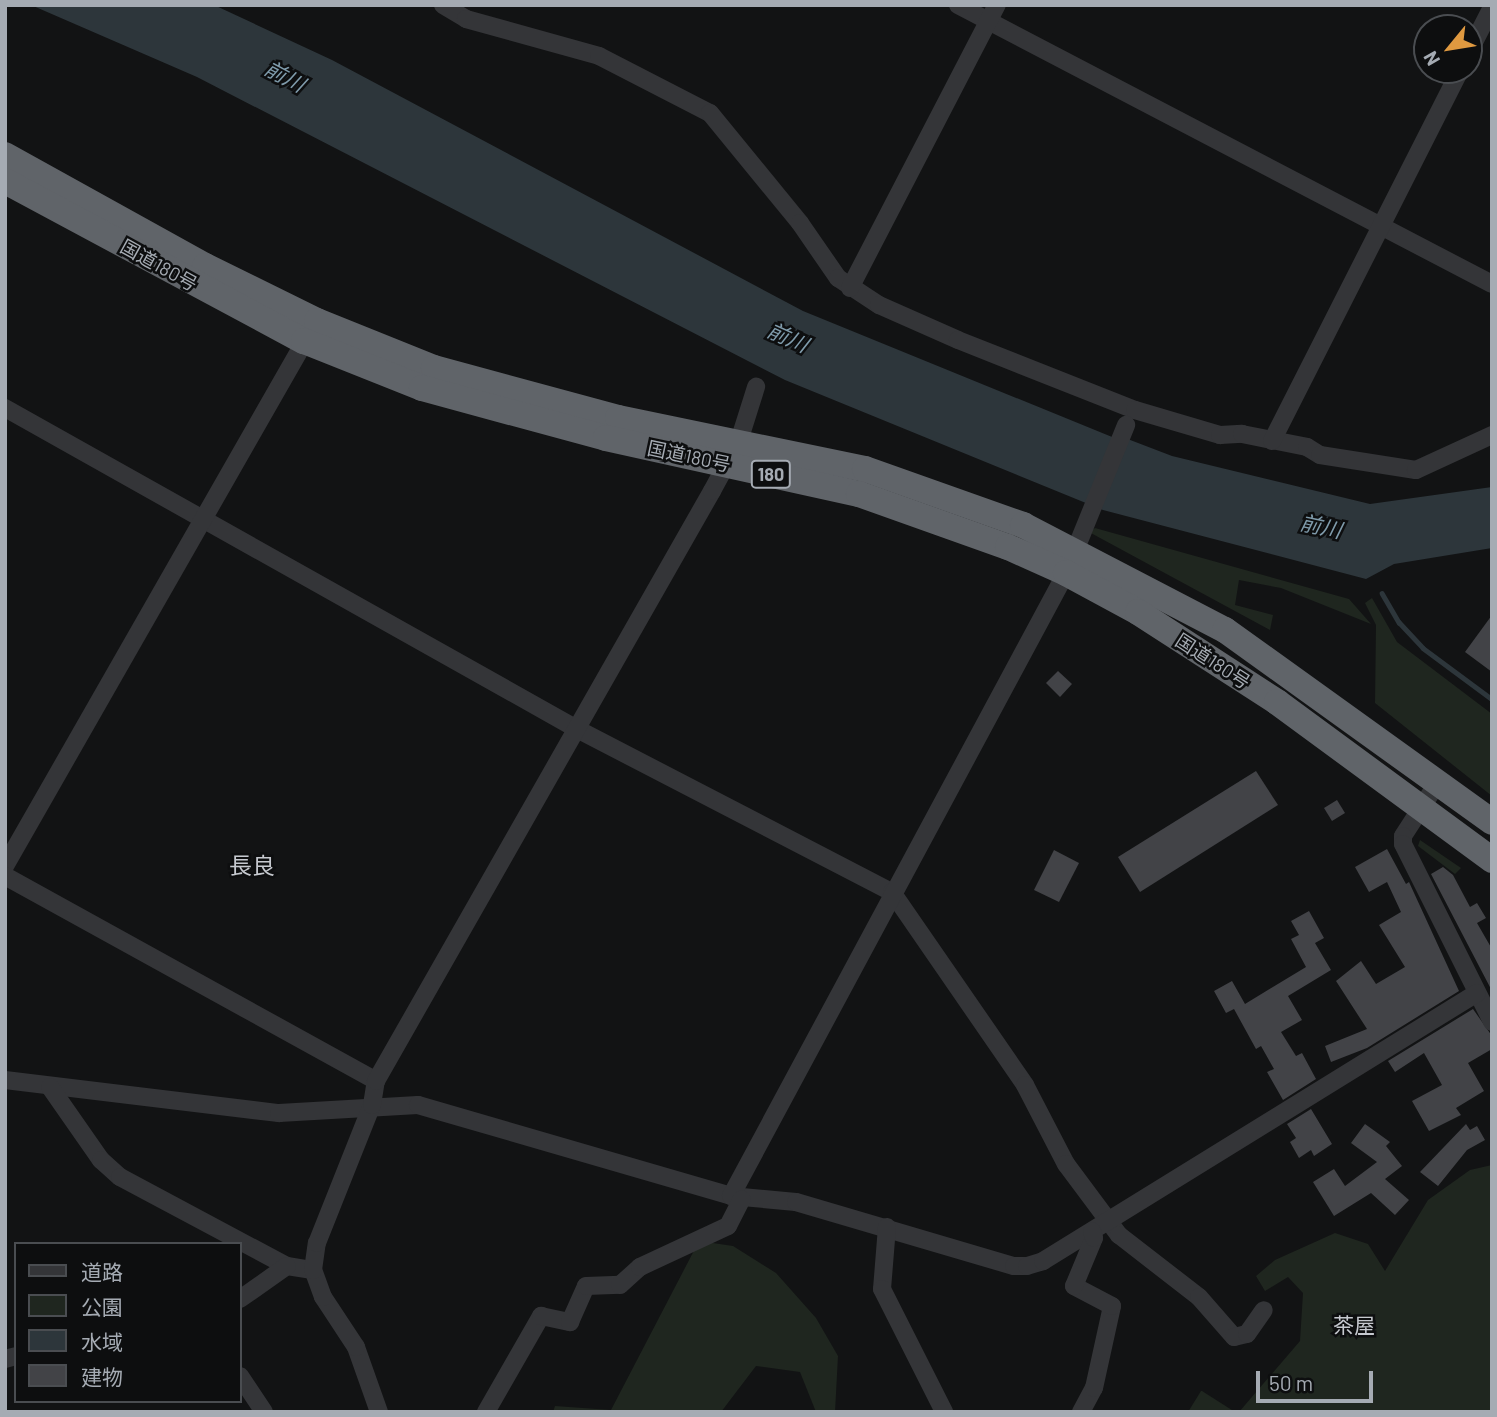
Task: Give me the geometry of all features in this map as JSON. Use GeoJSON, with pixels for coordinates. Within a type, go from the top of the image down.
{"type":"FeatureCollection","features":[{"type":"Feature","properties":{"kind":"highway","name":"国道180号"},"geometry":{"type":"LineString","coordinates":[[5,155],[205,266],[310,331],[618,418],[865,468],[1023,525],[1138,612],[1277,702],[1419,809],[1492,860]]}},
{"type":"Feature","properties":{"kind":"highway","name":"国道180号"},"geometry":{"type":"LineString","coordinates":[[5,181],[422,388],[606,438],[859,494],[1009,547],[1071,562],[1225,630],[1492,822]]}},
{"type":"Feature","properties":{"kind":"street"},"geometry":{"type":"LineString","coordinates":[[443,5],[466,19],[599,56],[710,113],[850,288],[958,340],[1135,410],[1220,435],[1307,447],[1320,455],[1416,470],[1492,435]]}},
{"type":"Feature","properties":{"kind":"street"},"geometry":{"type":"LineString","coordinates":[[958,5],[993,13],[1380,228],[1492,284]]}},
{"type":"Feature","properties":{"kind":"street"},"geometry":{"type":"LineString","coordinates":[[1483,25],[1492,7]]}},
{"type":"Feature","properties":{"kind":"street"},"geometry":{"type":"LineString","coordinates":[[850,288],[993,13]]}},
{"type":"Feature","properties":{"kind":"street"},"geometry":{"type":"LineString","coordinates":[[1272,441],[1453,84]]}},
{"type":"Feature","properties":{"kind":"street"},"geometry":{"type":"LineString","coordinates":[[5,866],[310,331]]}},
{"type":"Feature","properties":{"kind":"street"},"geometry":{"type":"LineString","coordinates":[[379,1412],[356,1347],[323,1297],[313,1270],[317,1243],[372,1105],[376,1081],[739,441],[756,387]]}},
{"type":"Feature","properties":{"kind":"street"},"geometry":{"type":"LineString","coordinates":[[5,408],[576,729],[892,892],[1025,1084],[1066,1164],[1131,1246],[1199,1297],[1234,1336],[1247,1334],[1264,1310]]}},
{"type":"Feature","properties":{"kind":"street"},"geometry":{"type":"LineString","coordinates":[[486,1412],[541,1316],[570,1322],[586,1286],[620,1285],[640,1267],[729,1226],[736,1197],[892,892],[1071,562],[1125,428]]}},
{"type":"Feature","properties":{"kind":"street"},"geometry":{"type":"LineString","coordinates":[[1438,782],[1403,836],[1404,844],[1492,1022]]}},
{"type":"Feature","properties":{"kind":"street"},"geometry":{"type":"LineString","coordinates":[[5,876],[376,1081]]}},
{"type":"Feature","properties":{"kind":"street"},"geometry":{"type":"LineString","coordinates":[[5,1080],[279,1113],[372,1105],[430,1108],[736,1197],[796,1202],[1014,1266],[1043,1261],[1476,993]]}},
{"type":"Feature","properties":{"kind":"street"},"geometry":{"type":"LineString","coordinates":[[50,1087],[101,1160],[120,1177],[287,1266],[313,1270]]}},
{"type":"Feature","properties":{"kind":"street"},"geometry":{"type":"LineString","coordinates":[[887,1227],[882,1289],[944,1412]]}},
{"type":"Feature","properties":{"kind":"street"},"geometry":{"type":"LineString","coordinates":[[1081,1412],[1094,1388],[1112,1306],[1074,1286],[1094,1238],[1092,1231]]}},
{"type":"Feature","properties":{"kind":"street"},"geometry":{"type":"LineString","coordinates":[[242,1298],[287,1266]]}},
{"type":"Feature","properties":{"kind":"street"},"geometry":{"type":"LineString","coordinates":[[242,1379],[264,1412]]}},
{"type":"Feature","properties":{"kind":"green space"},"geometry":{"type":"Polygon","coordinates":[[[1095,528],[1349,599],[1371,624],[1281,588],[1239,580],[1235,605],[1273,615],[1270,630],[1089,532],[1095,528]]]}},
{"type":"Feature","properties":{"kind":"green space"},"geometry":{"type":"Polygon","coordinates":[[[1372,598],[1397,642],[1492,714],[1492,796],[1375,703],[1376,625],[1365,603],[1372,598]]]}},
{"type":"Feature","properties":{"kind":"green space"},"geometry":{"type":"Polygon","coordinates":[[[1420,840],[1461,868],[1455,874],[1418,846],[1420,840]]]}},
{"type":"Feature","properties":{"kind":"green space"},"geometry":{"type":"Polygon","coordinates":[[[1492,1165],[1492,1412],[1239,1412],[1300,1341],[1303,1293],[1288,1277],[1265,1291],[1256,1276],[1275,1260],[1335,1233],[1368,1244],[1385,1271],[1428,1200],[1470,1170],[1492,1165]]]}},
{"type":"Feature","properties":{"kind":"green space"},"geometry":{"type":"Polygon","coordinates":[[[699,1241],[733,1246],[776,1273],[816,1318],[838,1356],[835,1412],[816,1412],[800,1372],[756,1366],[721,1412],[553,1412],[555,1406],[611,1410],[699,1241]]]}},
{"type":"Feature","properties":{"kind":"green space"},"geometry":{"type":"Polygon","coordinates":[[[1202,1391],[1235,1412],[1188,1412],[1202,1391]]]}},
{"type":"Feature","properties":{"kind":"water","name":"前川"},"geometry":{"type":"Polygon","coordinates":[[[31,5],[214,5],[332,60],[803,311],[1117,439],[1125,438],[1172,456],[1370,504],[1492,487],[1492,548],[1394,564],[1366,579],[1103,510],[785,380],[197,77],[31,5]]]}},
{"type":"Feature","properties":{"kind":"building"},"geometry":{"type":"Polygon","coordinates":[[[1492,615],[1492,672],[1465,652],[1492,615]]]}},
{"type":"Feature","properties":{"kind":"building"},"geometry":{"type":"Polygon","coordinates":[[[1058,671],[1072,684],[1060,697],[1046,683],[1058,671]]]}},
{"type":"Feature","properties":{"kind":"building"},"geometry":{"type":"Polygon","coordinates":[[[1256,771],[1278,805],[1140,892],[1118,857],[1256,771]]]}},
{"type":"Feature","properties":{"kind":"building"},"geometry":{"type":"Polygon","coordinates":[[[1337,800],[1345,813],[1332,821],[1324,808],[1337,800]]]}},
{"type":"Feature","properties":{"kind":"building"},"geometry":{"type":"Polygon","coordinates":[[[1387,849],[1406,884],[1409,882],[1459,991],[1367,1048],[1331,1062],[1325,1046],[1367,1029],[1336,981],[1361,961],[1376,984],[1405,967],[1379,925],[1401,912],[1387,882],[1369,892],[1355,867],[1387,849]]]}},
{"type":"Feature","properties":{"kind":"building"},"geometry":{"type":"Polygon","coordinates":[[[1054,850],[1079,863],[1059,902],[1034,890],[1054,850]]]}},
{"type":"Feature","properties":{"kind":"building"},"geometry":{"type":"Polygon","coordinates":[[[1443,867],[1453,875],[1470,907],[1477,903],[1486,918],[1477,923],[1492,949],[1492,991],[1431,874],[1443,867]]]}},
{"type":"Feature","properties":{"kind":"building"},"geometry":{"type":"Polygon","coordinates":[[[1309,911],[1324,938],[1315,943],[1331,970],[1288,996],[1302,1020],[1281,1032],[1296,1056],[1302,1053],[1316,1079],[1283,1100],[1267,1072],[1274,1069],[1261,1046],[1256,1049],[1234,1009],[1226,1013],[1214,991],[1232,981],[1245,1004],[1306,967],[1291,939],[1299,935],[1291,921],[1309,911]]]}},
{"type":"Feature","properties":{"kind":"building"},"geometry":{"type":"Polygon","coordinates":[[[1473,1009],[1492,1036],[1492,1049],[1468,1063],[1484,1091],[1456,1108],[1461,1115],[1429,1131],[1412,1101],[1442,1085],[1424,1053],[1395,1072],[1388,1061],[1473,1009]]]}},
{"type":"Feature","properties":{"kind":"building"},"geometry":{"type":"Polygon","coordinates":[[[1311,1109],[1332,1144],[1314,1156],[1311,1150],[1299,1158],[1290,1142],[1296,1138],[1287,1124],[1311,1109]]]}},
{"type":"Feature","properties":{"kind":"building"},"geometry":{"type":"Polygon","coordinates":[[[1365,1124],[1390,1142],[1386,1146],[1402,1166],[1385,1179],[1409,1200],[1395,1215],[1371,1193],[1334,1216],[1313,1182],[1334,1169],[1345,1186],[1377,1162],[1351,1143],[1365,1124]]]}},
{"type":"Feature","properties":{"kind":"building"},"geometry":{"type":"Polygon","coordinates":[[[1466,1124],[1470,1130],[1477,1126],[1485,1140],[1467,1150],[1438,1186],[1420,1172],[1466,1124]]]}},
{"type":"Feature","properties":{"kind":"waterway"},"geometry":{"type":"LineString","coordinates":[[1382,593],[1399,622],[1423,648],[1492,699]]}},
{"type":"Feature","properties":{"kind":"district","name":"長良"},"geometry":{"type":"Point","coordinates":[252,865]}},
{"type":"Feature","properties":{"kind":"district","name":"茶屋"},"geometry":{"type":"Point","coordinates":[1354,1325]}}]}
